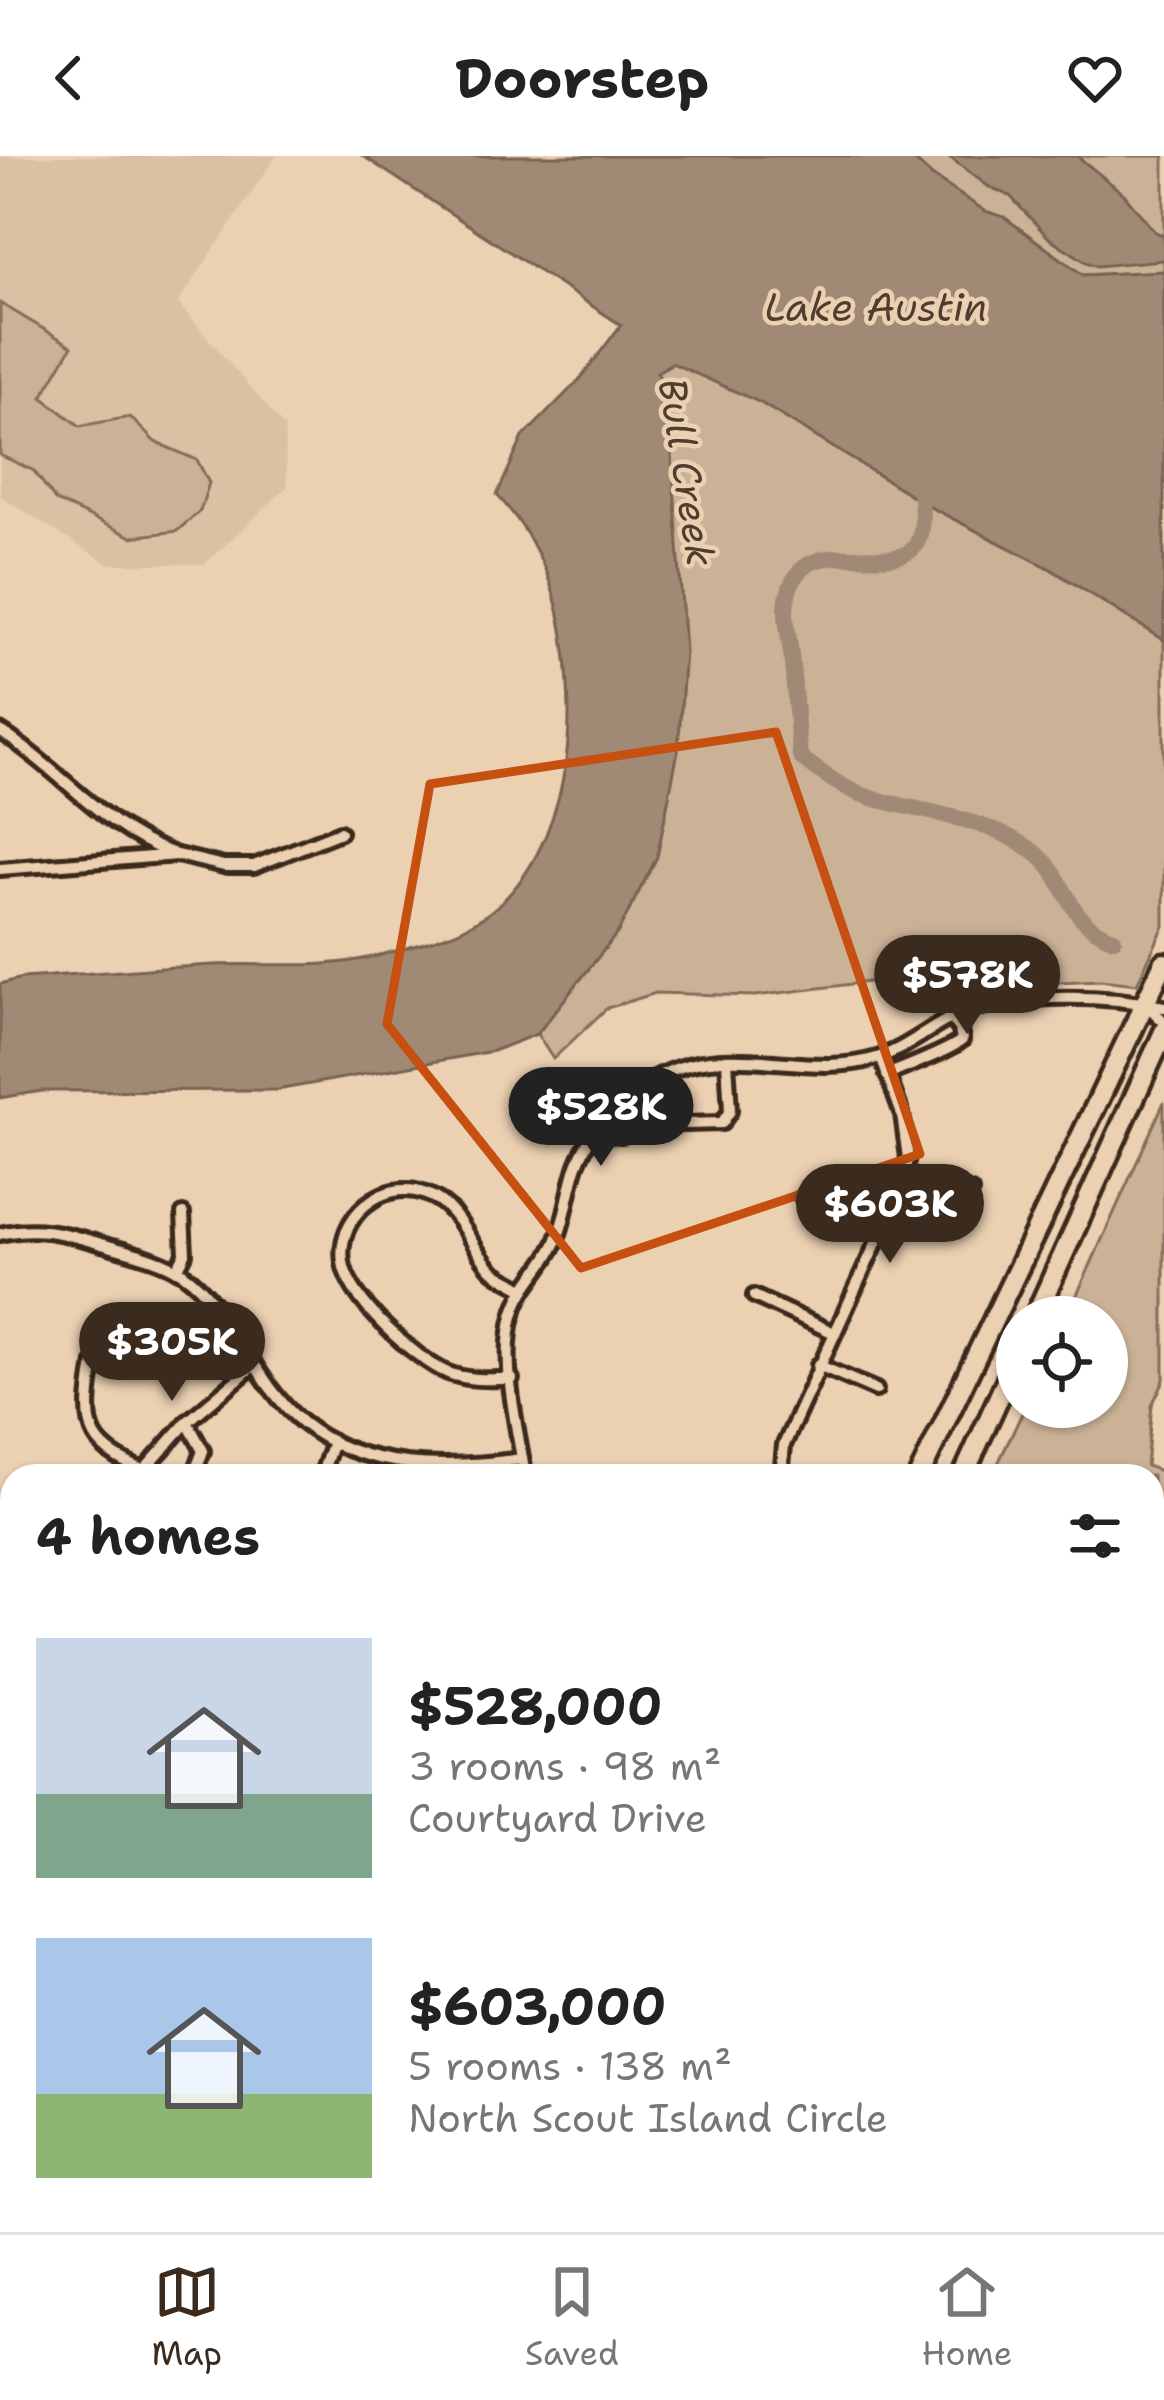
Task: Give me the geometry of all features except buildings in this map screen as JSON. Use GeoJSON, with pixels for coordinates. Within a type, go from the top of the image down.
{"type":"FeatureCollection","features":[{"type":"Feature","properties":{"kind":"highway"},"geometry":{"type":"LineString","coordinates":[[925,1464],[1154,1005],[1164,963]]}},
{"type":"Feature","properties":{"kind":"highway"},"geometry":{"type":"LineString","coordinates":[[1045,1296],[1164,1032]]}},
{"type":"Feature","properties":{"kind":"highway"},"geometry":{"type":"LineString","coordinates":[[968,1464],[996,1403]]}},
{"type":"Feature","properties":{"kind":"street"},"geometry":{"type":"LineString","coordinates":[[0,731],[109,820],[143,843],[177,855],[224,866],[254,866],[340,832]]}},
{"type":"Feature","properties":{"kind":"street"},"geometry":{"type":"LineString","coordinates":[[0,869],[177,855]]}},
{"type":"Feature","properties":{"kind":"street"},"geometry":{"type":"LineString","coordinates":[[887,1075],[962,1040],[931,990]]}},
{"type":"Feature","properties":{"kind":"street"},"geometry":{"type":"LineString","coordinates":[[523,1464],[509,1338],[522,1288],[555,1243],[578,1163],[618,1103],[671,1070],[727,1060],[816,1066],[881,1058],[951,1018],[994,1004],[1078,999],[1154,1005],[1164,1022]]}},
{"type":"Feature","properties":{"kind":"street"},"geometry":{"type":"LineString","coordinates":[[782,1464],[784,1444],[904,1174],[907,1132],[881,1058]]}},
{"type":"Feature","properties":{"kind":"street"},"geometry":{"type":"LineString","coordinates":[[595,1133],[622,1135],[669,1115],[691,1125],[722,1123],[730,1111],[727,1060]]}},
{"type":"Feature","properties":{"kind":"street"},"geometry":{"type":"LineString","coordinates":[[904,1174],[971,1192]]}},
{"type":"Feature","properties":{"kind":"street"},"geometry":{"type":"LineString","coordinates":[[512,1379],[452,1375],[410,1349],[352,1284],[343,1265],[347,1228],[371,1200],[385,1194],[408,1190],[428,1194],[458,1219],[492,1270],[522,1288]]}},
{"type":"Feature","properties":{"kind":"street"},"geometry":{"type":"LineString","coordinates":[[802,1197],[827,1190],[886,1219]]}},
{"type":"Feature","properties":{"kind":"street"},"geometry":{"type":"LineString","coordinates":[[178,1270],[185,1253],[183,1214]]}},
{"type":"Feature","properties":{"kind":"street"},"geometry":{"type":"LineString","coordinates":[[0,1234],[36,1228],[57,1231],[178,1270],[224,1318],[252,1367],[303,1423],[333,1442],[411,1464]]}},
{"type":"Feature","properties":{"kind":"street"},"geometry":{"type":"LineString","coordinates":[[754,1296],[832,1332]]}},
{"type":"Feature","properties":{"kind":"street"},"geometry":{"type":"LineString","coordinates":[[94,1363],[86,1407],[92,1432],[126,1464]]}},
{"type":"Feature","properties":{"kind":"street"},"geometry":{"type":"LineString","coordinates":[[818,1365],[877,1390]]}},
{"type":"Feature","properties":{"kind":"street"},"geometry":{"type":"LineString","coordinates":[[148,1464],[252,1367]]}},
{"type":"Feature","properties":{"kind":"street"},"geometry":{"type":"LineString","coordinates":[[187,1423],[203,1451],[198,1464]]}},
{"type":"Feature","properties":{"kind":"street"},"geometry":{"type":"LineString","coordinates":[[325,1464],[333,1442]]}},
{"type":"Feature","properties":{"kind":"street"},"geometry":{"type":"LineString","coordinates":[[499,1464],[522,1459]]}},
{"type":"Feature","properties":{"kind":"highlighted area"},"geometry":{"type":"Polygon","coordinates":[[[776,732],[920,1154],[581,1268],[387,1024],[430,784],[776,732]]]}},
{"type":"Feature","properties":{"kind":"shaded area"},"geometry":{"type":"Polygon","coordinates":[[[0,156],[276,156],[178,303],[284,427],[287,487],[205,564],[108,564],[0,496],[0,156]]]}},
{"type":"Feature","properties":{"kind":"shaded area"},"geometry":{"type":"Polygon","coordinates":[[[910,156],[1164,156],[1164,271],[1083,275],[1004,217],[985,211],[933,177],[910,156]]]}},
{"type":"Feature","properties":{"kind":"shaded area"},"geometry":{"type":"Polygon","coordinates":[[[0,303],[72,346],[42,397],[80,426],[130,417],[155,442],[197,460],[209,483],[200,511],[177,531],[132,537],[56,501],[34,471],[0,455],[0,303]]]}},
{"type":"Feature","properties":{"kind":"shaded area"},"geometry":{"type":"Polygon","coordinates":[[[673,363],[761,403],[932,508],[1051,569],[1164,640],[1164,926],[1137,984],[1100,980],[980,986],[917,976],[755,996],[656,993],[607,1008],[553,1059],[537,1034],[618,932],[668,395],[657,372],[673,363]]]}},
{"type":"Feature","properties":{"kind":"shaded area"},"geometry":{"type":"Polygon","coordinates":[[[1164,1102],[1164,1380],[1152,1405],[1146,1464],[998,1464],[1015,1428],[1128,1428],[1128,1296],[1076,1296],[1164,1102]]]}},
{"type":"Feature","properties":{"kind":"water","name":"Lake Austin"},"geometry":{"type":"Polygon","coordinates":[[[363,156],[910,156],[933,177],[985,211],[1004,217],[1083,275],[1164,271],[1164,640],[1051,569],[932,508],[761,403],[672,363],[657,372],[668,395],[685,651],[678,751],[657,857],[618,932],[537,1034],[493,1051],[277,1090],[42,1091],[0,1098],[0,984],[22,978],[166,968],[335,963],[393,952],[456,932],[492,910],[514,889],[546,836],[568,744],[566,654],[545,570],[517,519],[497,495],[523,437],[581,378],[621,325],[363,156]]]}},
{"type":"Feature","properties":{"kind":"water"},"geometry":{"type":"Polygon","coordinates":[[[948,156],[1077,156],[1124,194],[1154,231],[1164,236],[1164,260],[1097,266],[1086,262],[1048,237],[1010,196],[989,187],[948,156]]]}},
{"type":"Feature","properties":{"kind":"waterway"},"geometry":{"type":"LineString","coordinates":[[919,478],[921,528],[917,543],[907,553],[814,561],[799,572],[789,591],[786,615],[800,757],[862,795],[972,823],[1029,848],[1053,872],[1083,920],[1114,939]]}},
{"type":"Feature","properties":{"kind":"water label","name":"Bull Creek"},"geometry":{"type":"Point","coordinates":[687,472]}}]}
